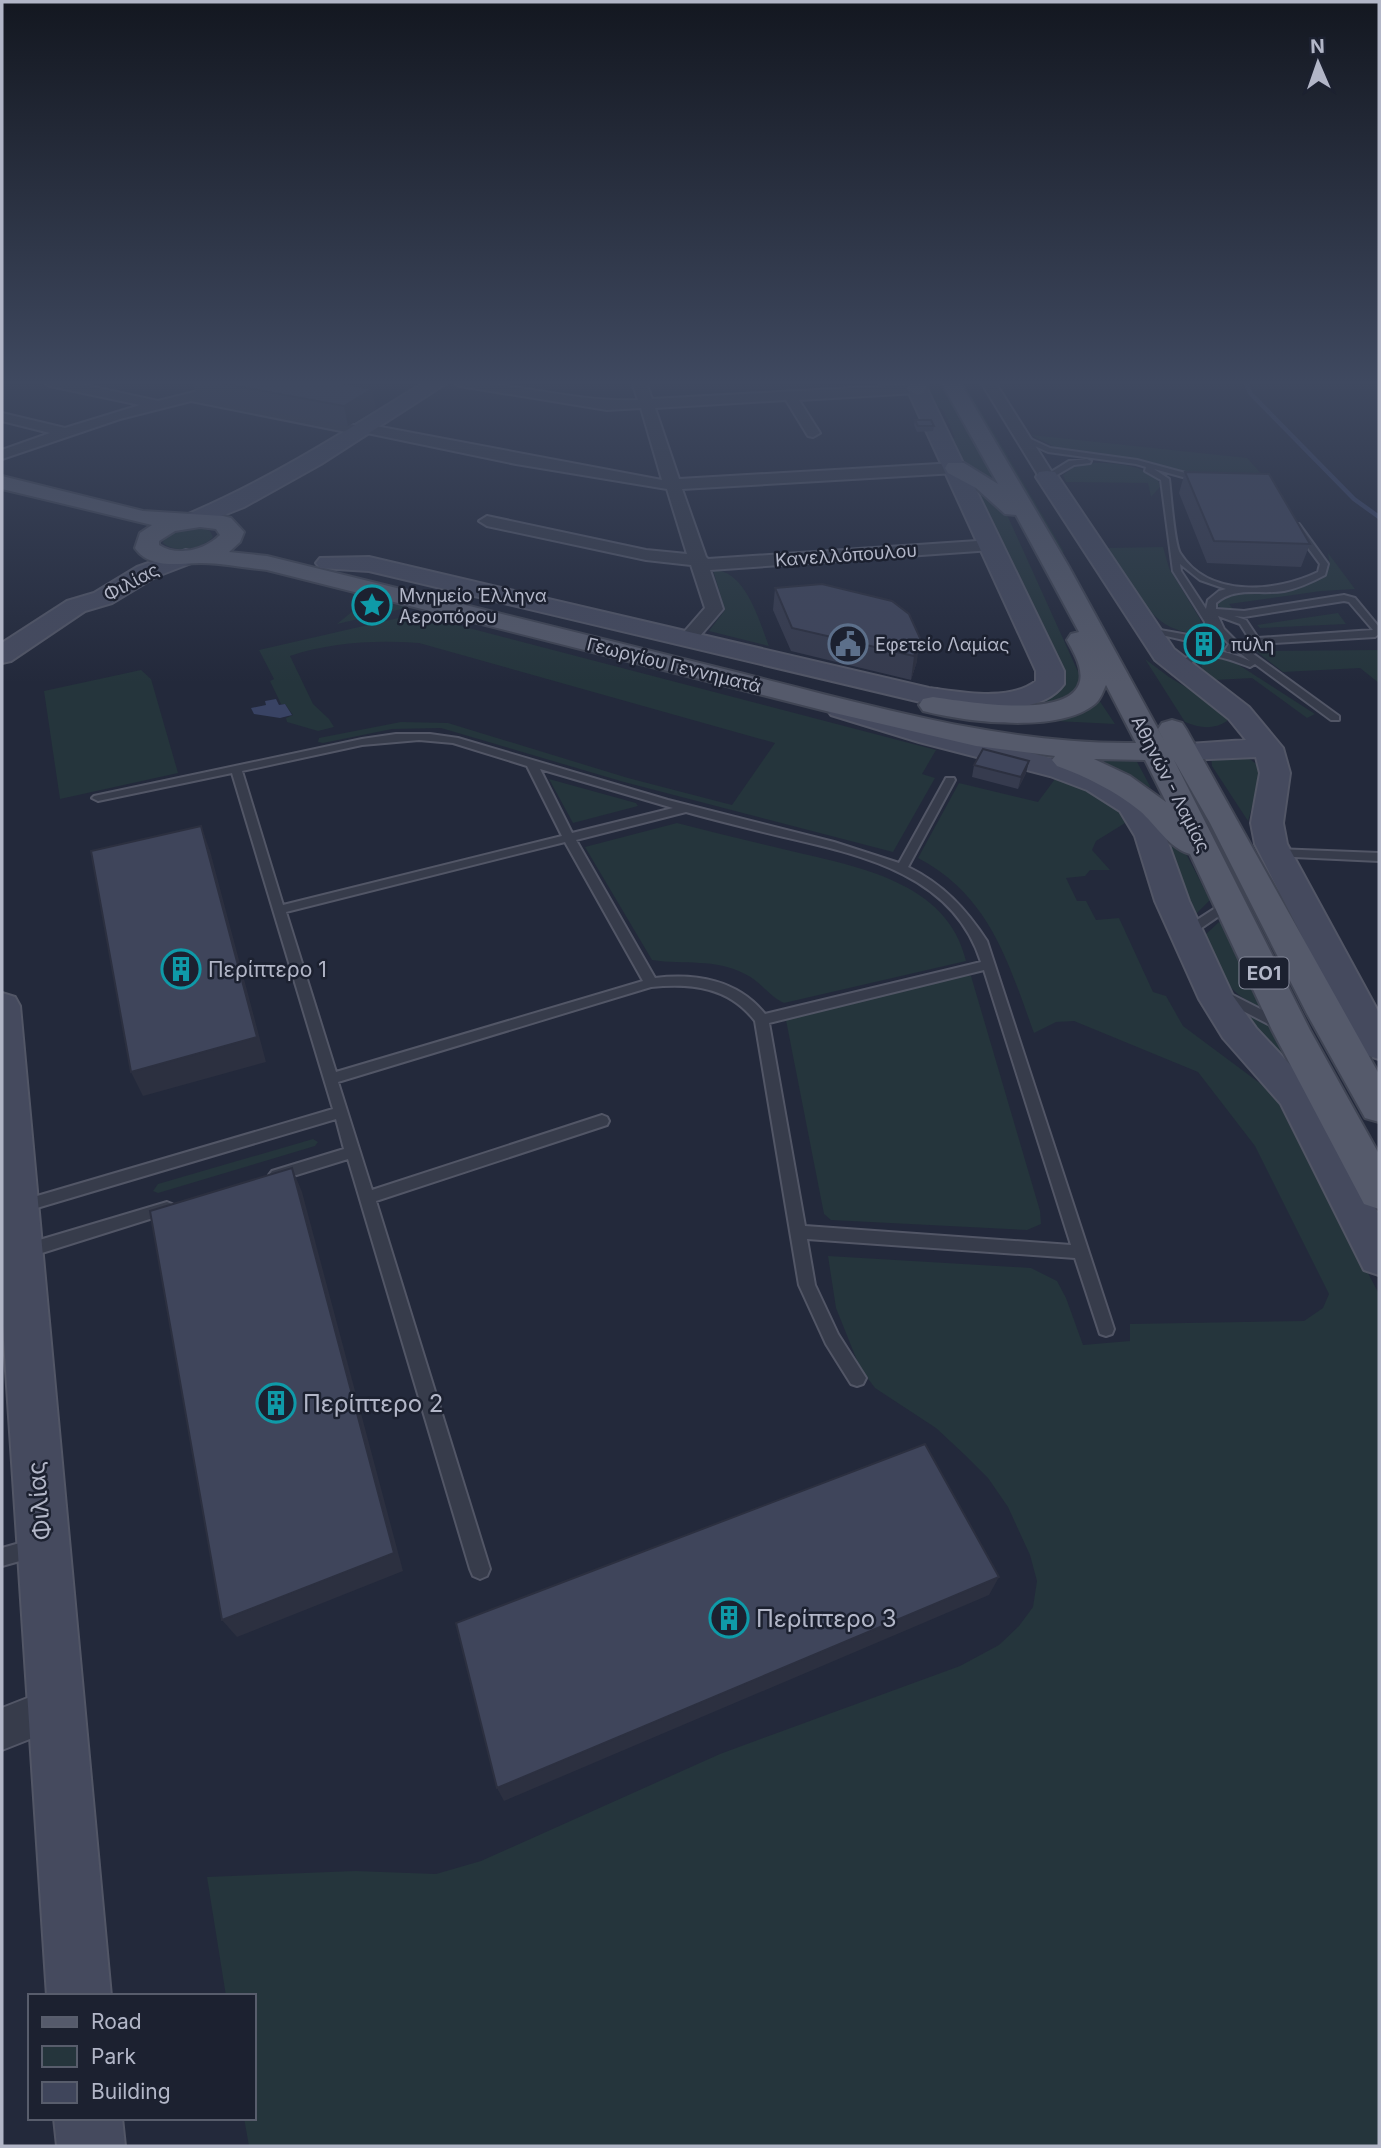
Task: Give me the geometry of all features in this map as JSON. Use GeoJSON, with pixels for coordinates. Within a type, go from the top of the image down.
{"type":"FeatureCollection","features":[{"type":"Feature","properties":{"kind":"main road"},"geometry":{"type":"LineString","coordinates":[[921,704],[1029,713],[1059,711],[1082,703],[1095,680],[1094,671],[1055,587],[1050,556],[996,492],[980,482]]}},
{"type":"Feature","properties":{"kind":"main road","name":"Αθηνών - Λαμίας"},"geometry":{"type":"LineString","coordinates":[[1008,482],[1166,745],[1224,887],[1291,1030],[1379,1192]]}},
{"type":"Feature","properties":{"kind":"main road","name":"Αθηνών - Λαμίας"},"geometry":{"type":"LineString","coordinates":[[1029,482],[1159,708],[1166,745],[1205,784],[1321,1009],[1379,1107]]}},
{"type":"Feature","properties":{"kind":"main road","name":"Γεωργίου Γεννηματά"},"geometry":{"type":"LineString","coordinates":[[2,483],[143,518],[218,522],[255,544],[328,564],[921,704],[1036,729],[1166,745]]}},
{"type":"Feature","properties":{"kind":"main road","name":"Γεωργίου Γεννηματά"},"geometry":{"type":"LineString","coordinates":[[2,500],[121,528],[140,536],[159,555],[267,563],[826,704],[976,737],[1065,748],[1166,745]]}},
{"type":"Feature","properties":{"kind":"main road"},"geometry":{"type":"LineString","coordinates":[[146,543],[155,531],[189,520]]}},
{"type":"Feature","properties":{"kind":"main road"},"geometry":{"type":"LineString","coordinates":[[192,556],[222,546],[232,532]]}},
{"type":"Feature","properties":{"kind":"main road"},"geometry":{"type":"LineString","coordinates":[[976,737],[1081,764],[1136,792],[1157,810],[1224,887]]}},
{"type":"Feature","properties":{"kind":"street"},"geometry":{"type":"LineString","coordinates":[[189,520],[226,508],[273,482]]}},
{"type":"Feature","properties":{"kind":"street"},"geometry":{"type":"LineString","coordinates":[[232,532],[251,505],[287,482]]}},
{"type":"Feature","properties":{"kind":"street"},"geometry":{"type":"LineString","coordinates":[[635,482],[674,486],[733,482]]}},
{"type":"Feature","properties":{"kind":"street"},"geometry":{"type":"LineString","coordinates":[[673,482],[701,563],[714,611],[687,639]]}},
{"type":"Feature","properties":{"kind":"street"},"geometry":{"type":"LineString","coordinates":[[328,564],[369,564],[929,696],[983,700],[1029,696],[1046,690],[1051,674],[963,482]]}},
{"type":"Feature","properties":{"kind":"street"},"geometry":{"type":"LineString","coordinates":[[1050,482],[1164,654],[1240,713],[1264,742],[1275,773],[1267,823],[1268,835],[1344,984],[1379,1045]]}},
{"type":"Feature","properties":{"kind":"street","name":"Κανελλόπουλου"},"geometry":{"type":"LineString","coordinates":[[487,521],[646,555],[701,563],[992,545]]}},
{"type":"Feature","properties":{"kind":"street","name":"Φιλίας"},"geometry":{"type":"LineString","coordinates":[[2,655],[68,605],[128,567],[146,543]]}},
{"type":"Feature","properties":{"kind":"street","name":"Φιλίας"},"geometry":{"type":"LineString","coordinates":[[68,605],[103,598],[146,572],[192,556]]}},
{"type":"Feature","properties":{"kind":"street"},"geometry":{"type":"LineString","coordinates":[[826,704],[897,728],[1051,767],[1112,791],[1134,807],[1144,820],[1170,897],[1213,991],[1234,1026],[1254,1051],[1281,1075],[1296,1096],[1379,1257]]}},
{"type":"Feature","properties":{"kind":"street"},"geometry":{"type":"LineString","coordinates":[[1166,745],[1264,742]]}},
{"type":"Feature","properties":{"kind":"street","name":"Φιλίας"},"geometry":{"type":"LineString","coordinates":[[2,1006],[17,1231],[22,1551],[58,1707],[79,1994]]}},
{"type":"Feature","properties":{"kind":"street"},"geometry":{"type":"LineString","coordinates":[[2,1729],[58,1707]]}},
{"type":"Feature","properties":{"kind":"street"},"geometry":{"type":"LineString","coordinates":[[88,2120],[90,2146]]}},
{"type":"Feature","properties":{"kind":"lane"},"geometry":{"type":"LineString","coordinates":[[1164,482],[1177,571],[1210,622],[1209,636]]}},
{"type":"Feature","properties":{"kind":"lane"},"geometry":{"type":"LineString","coordinates":[[1291,520],[1324,564],[1322,573],[1295,587],[1235,589],[1222,593],[1211,602],[1211,611],[1231,641],[1335,718]]}},
{"type":"Feature","properties":{"kind":"lane"},"geometry":{"type":"LineString","coordinates":[[1174,551],[1191,571],[1217,584],[1235,589]]}},
{"type":"Feature","properties":{"kind":"lane"},"geometry":{"type":"LineString","coordinates":[[1344,598],[1352,600],[1378,631],[1372,635],[1255,641],[1243,622],[1211,611],[1244,614],[1344,598]]}},
{"type":"Feature","properties":{"kind":"lane"},"geometry":{"type":"LineString","coordinates":[[1149,631],[1188,638],[1209,636],[1231,641]]}},
{"type":"Feature","properties":{"kind":"lane"},"geometry":{"type":"LineString","coordinates":[[1209,636],[1227,653],[1274,675]]}},
{"type":"Feature","properties":{"kind":"lane"},"geometry":{"type":"LineString","coordinates":[[1227,653],[1231,641]]}},
{"type":"Feature","properties":{"kind":"lane"},"geometry":{"type":"LineString","coordinates":[[1190,676],[1187,666],[1191,658],[1227,653]]}},
{"type":"Feature","properties":{"kind":"lane"},"geometry":{"type":"LineString","coordinates":[[98,798],[362,742],[425,735],[454,740],[684,809],[902,868],[937,888],[958,908],[981,941],[1106,1329]]}},
{"type":"Feature","properties":{"kind":"lane"},"geometry":{"type":"LineString","coordinates":[[532,764],[569,838],[651,983]]}},
{"type":"Feature","properties":{"kind":"lane"},"geometry":{"type":"LineString","coordinates":[[236,769],[480,1569]]}},
{"type":"Feature","properties":{"kind":"lane"},"geometry":{"type":"LineString","coordinates":[[902,868],[950,780]]}},
{"type":"Feature","properties":{"kind":"lane"},"geometry":{"type":"LineString","coordinates":[[278,910],[684,809]]}},
{"type":"Feature","properties":{"kind":"lane"},"geometry":{"type":"LineString","coordinates":[[1275,853],[1379,857]]}},
{"type":"Feature","properties":{"kind":"lane"},"geometry":{"type":"LineString","coordinates":[[1187,932],[1224,887]]}},
{"type":"Feature","properties":{"kind":"lane"},"geometry":{"type":"LineString","coordinates":[[762,1020],[989,964]]}},
{"type":"Feature","properties":{"kind":"lane"},"geometry":{"type":"LineString","coordinates":[[331,1079],[651,983],[690,980],[715,985],[747,1002],[762,1020],[807,1285],[832,1339],[857,1378]]}},
{"type":"Feature","properties":{"kind":"lane"},"geometry":{"type":"LineString","coordinates":[[1213,991],[1291,1030]]}},
{"type":"Feature","properties":{"kind":"lane"},"geometry":{"type":"LineString","coordinates":[[17,1231],[341,1112]]}},
{"type":"Feature","properties":{"kind":"lane"},"geometry":{"type":"LineString","coordinates":[[367,1198],[601,1121]]}},
{"type":"Feature","properties":{"kind":"lane"},"geometry":{"type":"LineString","coordinates":[[263,1179],[353,1152]]}},
{"type":"Feature","properties":{"kind":"lane"},"geometry":{"type":"LineString","coordinates":[[17,1231],[186,1203]]}},
{"type":"Feature","properties":{"kind":"lane"},"geometry":{"type":"LineString","coordinates":[[799,1232],[1081,1252]]}},
{"type":"Feature","properties":{"kind":"green space"},"geometry":{"type":"Polygon","coordinates":[[[971,482],[1004,508],[1079,674],[1079,684],[1069,697],[1041,705],[1023,706],[1058,690],[1063,682],[971,482]]]}},
{"type":"Feature","properties":{"kind":"green space"},"geometry":{"type":"Polygon","coordinates":[[[987,482],[997,482],[1002,492],[987,482]]]}},
{"type":"Feature","properties":{"kind":"green space"},"geometry":{"type":"Polygon","coordinates":[[[1015,482],[1023,482],[1064,552],[1055,552],[1015,482]]]}},
{"type":"Feature","properties":{"kind":"green space"},"geometry":{"type":"Polygon","coordinates":[[[1086,482],[1159,482],[1160,487],[1151,497],[1148,483],[1086,482]]]}},
{"type":"Feature","properties":{"kind":"green space"},"geometry":{"type":"Polygon","coordinates":[[[1235,482],[1269,482],[1283,498],[1254,485],[1235,482]]]}},
{"type":"Feature","properties":{"kind":"green space"},"geometry":{"type":"Polygon","coordinates":[[[200,527],[210,531],[213,537],[202,545],[182,549],[163,543],[164,537],[181,528],[200,527]]]}},
{"type":"Feature","properties":{"kind":"green space"},"geometry":{"type":"Polygon","coordinates":[[[1163,547],[1169,568],[1200,619],[1197,635],[1172,628],[1156,617],[1132,589],[1106,548],[1163,547]]]}},
{"type":"Feature","properties":{"kind":"green space"},"geometry":{"type":"Polygon","coordinates":[[[1328,553],[1355,589],[1229,604],[1234,610],[1227,611],[1213,603],[1226,595],[1242,591],[1290,589],[1305,585],[1319,578],[1330,565],[1328,553]]]}},
{"type":"Feature","properties":{"kind":"green space"},"geometry":{"type":"Polygon","coordinates":[[[713,570],[724,572],[743,587],[756,611],[769,646],[709,631],[725,610],[713,570]]]}},
{"type":"Feature","properties":{"kind":"green space"},"geometry":{"type":"Polygon","coordinates":[[[370,597],[410,607],[337,624],[370,597]]]}},
{"type":"Feature","properties":{"kind":"green space"},"geometry":{"type":"Polygon","coordinates":[[[1338,613],[1346,624],[1260,628],[1257,625],[1338,613]]]}},
{"type":"Feature","properties":{"kind":"green space"},"geometry":{"type":"Polygon","coordinates":[[[419,615],[936,750],[922,774],[935,778],[893,852],[624,782],[441,728],[392,729],[318,742],[319,738],[401,722],[448,723],[628,778],[732,805],[775,743],[419,643],[354,643],[290,656],[313,704],[334,727],[318,731],[287,722],[286,718],[293,715],[285,704],[281,704],[270,681],[274,679],[259,650],[419,615]]]}},
{"type":"Feature","properties":{"kind":"green space"},"geometry":{"type":"Polygon","coordinates":[[[1379,650],[1379,683],[1360,668],[1283,672],[1256,651],[1379,650]]]}},
{"type":"Feature","properties":{"kind":"green space"},"geometry":{"type":"Polygon","coordinates":[[[1210,658],[1231,660],[1315,714],[1307,718],[1252,678],[1215,680],[1201,669],[1203,661],[1210,658]]]}},
{"type":"Feature","properties":{"kind":"green space"},"geometry":{"type":"Polygon","coordinates":[[[1145,659],[1222,709],[1227,721],[1206,727],[1185,722],[1145,659]]]}},
{"type":"Feature","properties":{"kind":"green space"},"geometry":{"type":"Polygon","coordinates":[[[141,670],[151,679],[178,773],[60,799],[44,691],[141,670]]]}},
{"type":"Feature","properties":{"kind":"green space"},"geometry":{"type":"Polygon","coordinates":[[[1099,700],[1115,724],[1055,721],[1080,713],[1099,700]]]}},
{"type":"Feature","properties":{"kind":"green space"},"geometry":{"type":"Polygon","coordinates":[[[1211,756],[1247,757],[1259,766],[1260,779],[1248,821],[1212,766],[1211,756]]]}},
{"type":"Feature","properties":{"kind":"green space"},"geometry":{"type":"Polygon","coordinates":[[[1135,758],[1151,788],[1096,759],[1135,758]]]}},
{"type":"Feature","properties":{"kind":"green space"},"geometry":{"type":"Polygon","coordinates":[[[1058,775],[1116,802],[1130,820],[1096,841],[1092,850],[1110,870],[1090,870],[1085,876],[1066,878],[1077,901],[1086,901],[1096,920],[1119,918],[1153,992],[1166,996],[1183,1026],[1273,1093],[1379,1294],[1379,2146],[249,2146],[244,2120],[256,2120],[256,1994],[226,1994],[207,1877],[355,1871],[436,1874],[481,1861],[720,1754],[960,1666],[999,1645],[1019,1626],[1033,1607],[1037,1581],[1030,1555],[1008,1507],[988,1478],[936,1428],[875,1388],[860,1368],[836,1308],[828,1256],[1031,1268],[1057,1281],[1083,1345],[1130,1341],[1130,1324],[1304,1321],[1323,1308],[1329,1294],[1255,1146],[1198,1072],[1074,1021],[1056,1022],[1034,1033],[1005,956],[979,911],[963,891],[918,858],[959,783],[1038,802],[1058,775]]]}},
{"type":"Feature","properties":{"kind":"green space"},"geometry":{"type":"Polygon","coordinates":[[[549,779],[636,803],[638,806],[573,823],[549,779]]]}},
{"type":"Feature","properties":{"kind":"green space"},"geometry":{"type":"Polygon","coordinates":[[[1165,822],[1180,842],[1210,900],[1196,914],[1192,913],[1168,869],[1165,822]]]}},
{"type":"Feature","properties":{"kind":"green space"},"geometry":{"type":"Polygon","coordinates":[[[677,823],[844,864],[897,882],[940,913],[956,934],[966,961],[784,1003],[750,977],[734,969],[711,964],[652,960],[585,847],[677,823]]]}},
{"type":"Feature","properties":{"kind":"green space"},"geometry":{"type":"Polygon","coordinates":[[[1219,922],[1223,924],[1266,1009],[1232,989],[1220,971],[1204,936],[1219,922]]]}},
{"type":"Feature","properties":{"kind":"green space"},"geometry":{"type":"Polygon","coordinates":[[[971,976],[1040,1211],[1041,1224],[1027,1230],[831,1220],[824,1214],[786,1020],[971,976]]]}},
{"type":"Feature","properties":{"kind":"green space"},"geometry":{"type":"Polygon","coordinates":[[[1243,1013],[1256,1016],[1278,1033],[1315,1094],[1243,1013]]]}},
{"type":"Feature","properties":{"kind":"green space"},"geometry":{"type":"Polygon","coordinates":[[[313,1139],[318,1142],[315,1146],[158,1193],[153,1191],[158,1184],[313,1139]]]}},
{"type":"Feature","properties":{"kind":"water"},"geometry":{"type":"Polygon","coordinates":[[[276,699],[279,705],[285,704],[292,715],[280,718],[254,714],[251,708],[266,705],[265,701],[276,699]]]}},
{"type":"Feature","properties":{"kind":"building"},"geometry":{"type":"Polygon","coordinates":[[[1189,482],[1274,482],[1310,544],[1214,541],[1189,482]]]}},
{"type":"Feature","properties":{"kind":"building"},"geometry":{"type":"Polygon","coordinates":[[[822,584],[892,601],[909,614],[920,638],[914,656],[792,628],[775,588],[822,584]]]}},
{"type":"Feature","properties":{"kind":"building"},"geometry":{"type":"Polygon","coordinates":[[[983,749],[1029,761],[1021,777],[974,765],[983,749]]]}},
{"type":"Feature","properties":{"kind":"building","name":"Περίπτερο 1"},"geometry":{"type":"Polygon","coordinates":[[[201,826],[257,1037],[131,1072],[91,851],[201,826]]]}},
{"type":"Feature","properties":{"kind":"building","name":"Περίπτερο 2"},"geometry":{"type":"Polygon","coordinates":[[[292,1168],[394,1553],[222,1620],[150,1211],[292,1168]]]}},
{"type":"Feature","properties":{"kind":"building","name":"Περίπτερο 3"},"geometry":{"type":"Polygon","coordinates":[[[925,1444],[999,1577],[497,1788],[456,1623],[925,1444]]]}},
{"type":"Feature","properties":{"kind":"waterway"},"geometry":{"type":"LineString","coordinates":[[1338,482],[1354,499],[1379,517]]}},
{"type":"Feature","properties":{"kind":"place","name":"Μνημείο Έλληνα Αεροπόρου"},"geometry":{"type":"Point","coordinates":[372,605]}},
{"type":"Feature","properties":{"kind":"place","name":"Εφετείο Λαμίας"},"geometry":{"type":"Point","coordinates":[848,644]}},
{"type":"Feature","properties":{"kind":"place","name":"πύλη"},"geometry":{"type":"Point","coordinates":[1204,644]}},
{"type":"Feature","properties":{"kind":"place","name":"Περίπτερο 1"},"geometry":{"type":"Point","coordinates":[181,969]}},
{"type":"Feature","properties":{"kind":"place","name":"Περίπτερο 2"},"geometry":{"type":"Point","coordinates":[276,1403]}},
{"type":"Feature","properties":{"kind":"place","name":"Περίπτερο 3"},"geometry":{"type":"Point","coordinates":[729,1618]}}]}
